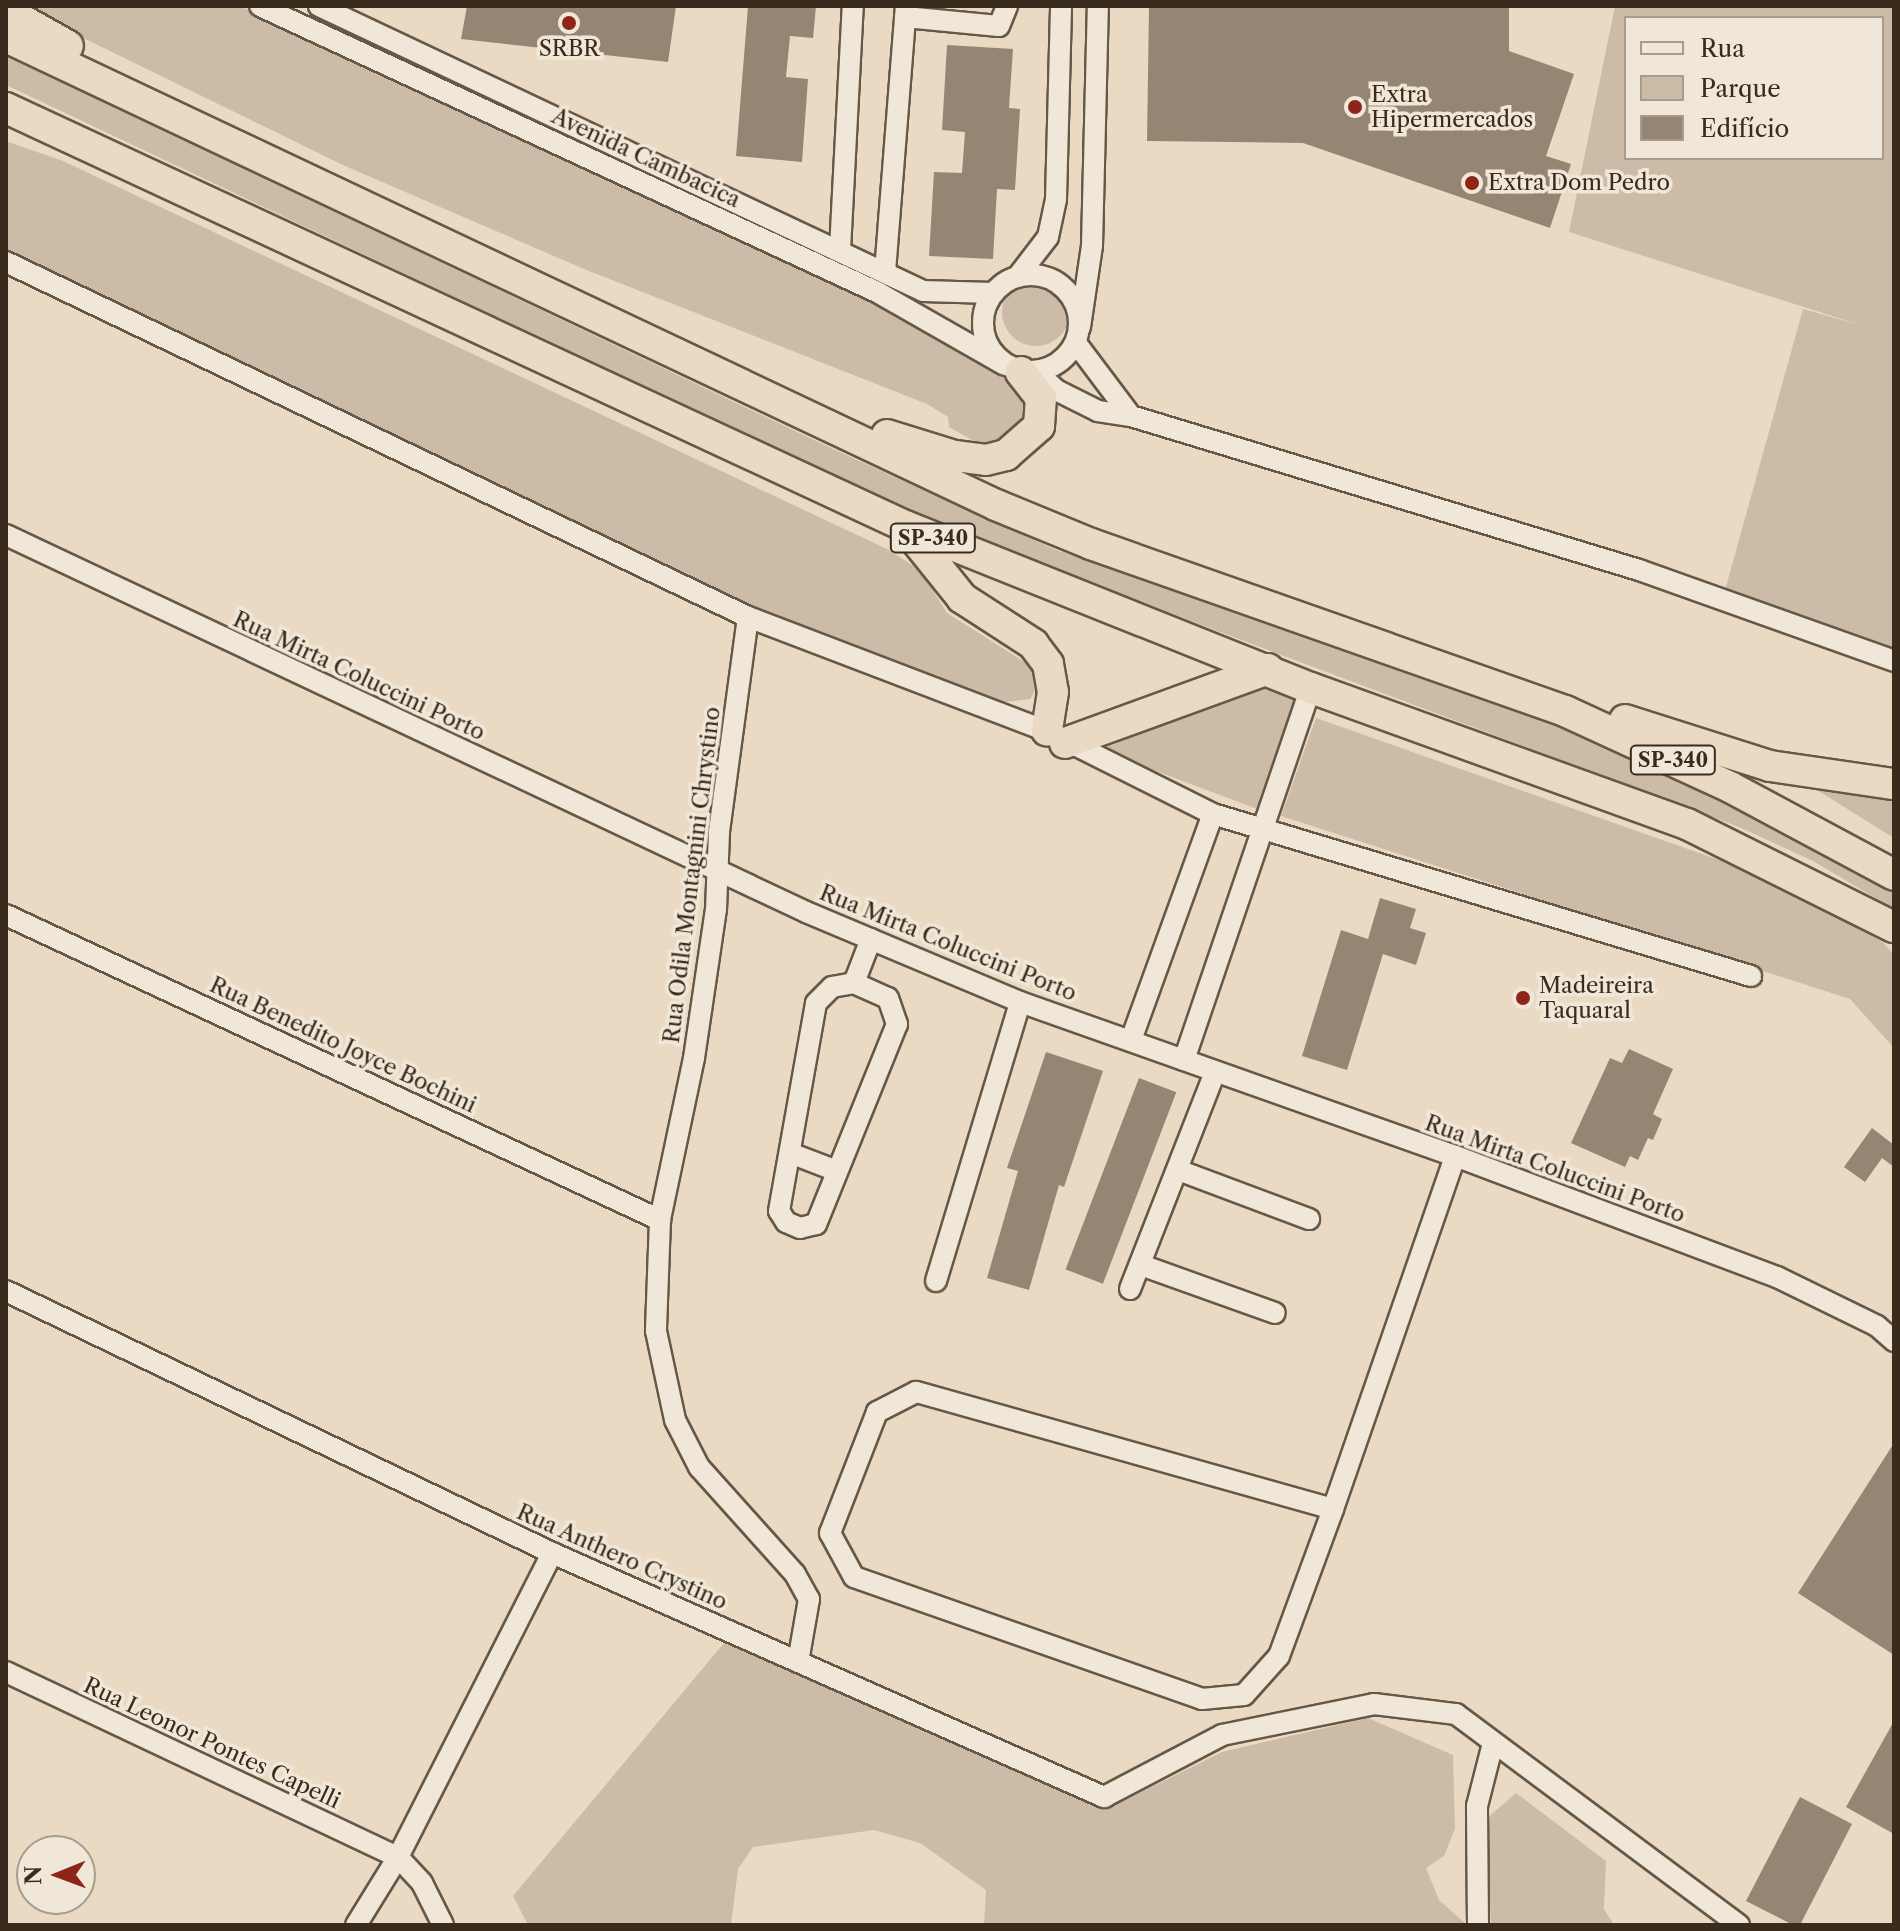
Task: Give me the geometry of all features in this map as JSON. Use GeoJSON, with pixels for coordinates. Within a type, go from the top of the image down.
{"type":"FeatureCollection","features":[{"type":"Feature","properties":{"kind":"highway"},"geometry":{"type":"LineString","coordinates":[[6,11],[262,155]]}},
{"type":"Feature","properties":{"kind":"highway","name":"SP-340"},"geometry":{"type":"LineString","coordinates":[[6,37],[262,155],[996,505],[1091,544],[1565,711],[1663,755],[1894,875]]}},
{"type":"Feature","properties":{"kind":"highway","name":"SP-340"},"geometry":{"type":"LineString","coordinates":[[6,108],[905,526],[1311,688],[1687,824],[1889,927]]}},
{"type":"Feature","properties":{"kind":"highway"},"geometry":{"type":"LineString","coordinates":[[535,285],[903,442],[955,456],[986,460],[1006,455],[1039,426],[1041,398],[1021,370]]}},
{"type":"Feature","properties":{"kind":"highway"},"geometry":{"type":"LineString","coordinates":[[905,526],[962,598],[1033,644],[1048,664],[1056,737],[1268,669]]}},
{"type":"Feature","properties":{"kind":"highway"},"geometry":{"type":"LineString","coordinates":[[1442,666],[1770,766],[1894,784]]}},
{"type":"Feature","properties":{"kind":"street","name":"Avenida Cambacica"},"geometry":{"type":"LineString","coordinates":[[260,6],[877,292],[1085,405],[1131,416],[1639,570],[1894,661]]}},
{"type":"Feature","properties":{"kind":"street","name":"Avenida Cambacica"},"geometry":{"type":"LineString","coordinates":[[319,6],[923,291],[993,293]]}},
{"type":"Feature","properties":{"kind":"street"},"geometry":{"type":"LineString","coordinates":[[840,250],[853,6]]}},
{"type":"Feature","properties":{"kind":"street"},"geometry":{"type":"LineString","coordinates":[[885,272],[906,11],[999,26],[1007,6]]}},
{"type":"Feature","properties":{"kind":"street"},"geometry":{"type":"LineString","coordinates":[[1061,6],[1056,199],[1048,237],[1018,276],[993,293],[983,322],[985,339],[1021,370],[1067,357],[1078,335],[1092,246],[1098,6]]}},
{"type":"Feature","properties":{"kind":"street"},"geometry":{"type":"LineString","coordinates":[[6,262],[748,617],[1056,737],[1213,814],[1263,832],[1751,976]]}},
{"type":"Feature","properties":{"kind":"street"},"geometry":{"type":"LineString","coordinates":[[1018,276],[1049,278],[1062,285],[1079,311],[1078,335],[1131,416]]}},
{"type":"Feature","properties":{"kind":"street","name":"Rua Mirta Coluccini Porto"},"geometry":{"type":"LineString","coordinates":[[6,535],[717,871],[871,939],[1020,1002],[1455,1156],[1777,1277],[1877,1326],[1894,1341]]}},
{"type":"Feature","properties":{"kind":"street","name":"Rua Odila Montagnini Chrystino"},"geometry":{"type":"LineString","coordinates":[[748,617],[694,1058],[660,1220],[656,1331],[675,1420],[699,1467],[803,1586],[809,1616],[798,1662]]}},
{"type":"Feature","properties":{"kind":"street"},"geometry":{"type":"LineString","coordinates":[[1184,1060],[1311,688]]}},
{"type":"Feature","properties":{"kind":"street"},"geometry":{"type":"LineString","coordinates":[[1131,1040],[1213,814]]}},
{"type":"Feature","properties":{"kind":"street","name":"Rua Benedito Joyce Bochini"},"geometry":{"type":"LineString","coordinates":[[6,915],[660,1220]]}},
{"type":"Feature","properties":{"kind":"street"},"geometry":{"type":"LineString","coordinates":[[854,983],[871,939]]}},
{"type":"Feature","properties":{"kind":"street"},"geometry":{"type":"LineString","coordinates":[[854,983],[888,998],[897,1024],[816,1224],[800,1228],[786,1222],[779,1211],[816,1003],[832,987],[854,983]]}},
{"type":"Feature","properties":{"kind":"street"},"geometry":{"type":"LineString","coordinates":[[936,1281],[1020,1002]]}},
{"type":"Feature","properties":{"kind":"street"},"geometry":{"type":"LineString","coordinates":[[1130,1289],[1215,1072]]}},
{"type":"Feature","properties":{"kind":"street"},"geometry":{"type":"LineString","coordinates":[[790,1153],[837,1171]]}},
{"type":"Feature","properties":{"kind":"street"},"geometry":{"type":"LineString","coordinates":[[1333,1509],[916,1392],[877,1412],[830,1533],[854,1577],[1202,1699],[1244,1695],[1279,1656],[1333,1509],[1455,1156]]}},
{"type":"Feature","properties":{"kind":"street"},"geometry":{"type":"LineString","coordinates":[[1178,1170],[1309,1219]]}},
{"type":"Feature","properties":{"kind":"street"},"geometry":{"type":"LineString","coordinates":[[1141,1265],[1275,1313]]}},
{"type":"Feature","properties":{"kind":"street","name":"Rua Anthero Crystino"},"geometry":{"type":"LineString","coordinates":[[6,1291],[552,1553],[1104,1797],[1222,1735],[1374,1704],[1456,1714],[1493,1743]]}},
{"type":"Feature","properties":{"kind":"street"},"geometry":{"type":"LineString","coordinates":[[356,1925],[398,1857],[552,1553]]}},
{"type":"Feature","properties":{"kind":"street","name":"Rua Leonor Pontes Capelli"},"geometry":{"type":"LineString","coordinates":[[6,1672],[398,1857]]}},
{"type":"Feature","properties":{"kind":"street"},"geometry":{"type":"LineString","coordinates":[[1478,1925],[1477,1806],[1493,1743],[1739,1925]]}},
{"type":"Feature","properties":{"kind":"street"},"geometry":{"type":"LineString","coordinates":[[398,1857],[422,1883],[443,1925]]}},
{"type":"Feature","properties":{"kind":"green space"},"geometry":{"type":"Polygon","coordinates":[[[18,6],[240,6],[873,302],[1024,383],[1028,430],[986,448],[949,427],[948,417],[927,404],[584,269],[345,166],[18,6]]]}},
{"type":"Feature","properties":{"kind":"green space"},"geometry":{"type":"Polygon","coordinates":[[[1615,6],[1894,6],[1894,656],[1722,601],[1803,309],[1860,325],[1569,232],[1615,6]]]}},
{"type":"Feature","properties":{"kind":"green space"},"geometry":{"type":"Polygon","coordinates":[[[6,55],[833,449],[1056,550],[1500,700],[1655,762],[1894,886],[1894,909],[1813,861],[1739,827],[1074,577],[853,486],[6,85],[6,55]]]}},
{"type":"Feature","properties":{"kind":"green space"},"geometry":{"type":"Polygon","coordinates":[[[6,141],[63,161],[889,550],[921,571],[947,613],[1031,666],[1035,691],[1030,699],[1005,702],[740,602],[6,250],[6,141]]]}},
{"type":"Feature","properties":{"kind":"green space"},"geometry":{"type":"Polygon","coordinates":[[[1043,278],[1064,293],[1070,312],[1068,325],[1060,336],[1043,346],[1029,346],[1012,336],[1004,325],[1002,305],[1012,288],[1023,280],[1043,278]]]}},
{"type":"Feature","properties":{"kind":"green space"},"geometry":{"type":"Polygon","coordinates":[[[1259,684],[1301,695],[1260,810],[1100,750],[1259,684]]]}},
{"type":"Feature","properties":{"kind":"green space"},"geometry":{"type":"Polygon","coordinates":[[[1316,718],[1739,867],[1883,942],[1894,955],[1894,1048],[1850,999],[1281,816],[1316,718]]]}},
{"type":"Feature","properties":{"kind":"green space"},"geometry":{"type":"Polygon","coordinates":[[[1812,787],[1894,793],[1894,838],[1812,787]]]}},
{"type":"Feature","properties":{"kind":"green space"},"geometry":{"type":"Polygon","coordinates":[[[724,1643],[1114,1806],[1222,1752],[1368,1718],[1453,1755],[1455,1829],[1444,1856],[1426,1868],[1439,1900],[1467,1925],[984,1925],[986,1890],[920,1843],[874,1830],[753,1847],[738,1869],[731,1925],[528,1925],[513,1896],[724,1643]]]}},
{"type":"Feature","properties":{"kind":"green space"},"geometry":{"type":"Polygon","coordinates":[[[1516,1793],[1606,1861],[1604,1909],[1614,1925],[1491,1925],[1485,1820],[1516,1793]]]}},
{"type":"Feature","properties":{"kind":"building","name":"SRBR"},"geometry":{"type":"Polygon","coordinates":[[[467,6],[676,6],[668,62],[461,39],[467,6]]]}},
{"type":"Feature","properties":{"kind":"building"},"geometry":{"type":"Polygon","coordinates":[[[748,6],[816,6],[813,38],[790,36],[786,77],[808,79],[802,162],[736,156],[748,6]]]}},
{"type":"Feature","properties":{"kind":"building","name":"Extra Hipermercados"},"geometry":{"type":"Polygon","coordinates":[[[1149,6],[1509,6],[1509,51],[1574,74],[1546,156],[1571,164],[1550,228],[1303,143],[1147,141],[1149,6]]]}},
{"type":"Feature","properties":{"kind":"building"},"geometry":{"type":"Polygon","coordinates":[[[947,45],[1013,49],[1009,108],[1020,109],[1015,190],[997,189],[993,259],[929,256],[934,172],[962,173],[965,132],[942,130],[947,45]]]}},
{"type":"Feature","properties":{"kind":"building"},"geometry":{"type":"Polygon","coordinates":[[[1380,898],[1416,909],[1410,928],[1426,933],[1416,965],[1383,954],[1347,1070],[1302,1056],[1341,930],[1368,939],[1380,898]]]}},
{"type":"Feature","properties":{"kind":"building"},"geometry":{"type":"Polygon","coordinates":[[[1629,1049],[1673,1069],[1653,1114],[1662,1119],[1653,1140],[1648,1138],[1638,1160],[1630,1156],[1625,1167],[1571,1143],[1610,1058],[1622,1063],[1629,1049]]]}},
{"type":"Feature","properties":{"kind":"building"},"geometry":{"type":"Polygon","coordinates":[[[1046,1052],[1103,1071],[1064,1187],[1059,1185],[1029,1290],[987,1278],[1018,1171],[1007,1168],[1046,1052]]]}},
{"type":"Feature","properties":{"kind":"building"},"geometry":{"type":"Polygon","coordinates":[[[1139,1078],[1176,1092],[1103,1284],[1066,1269],[1139,1078]]]}},
{"type":"Feature","properties":{"kind":"building"},"geometry":{"type":"Polygon","coordinates":[[[1872,1128],[1894,1145],[1894,1167],[1882,1158],[1865,1182],[1844,1167],[1872,1128]]]}},
{"type":"Feature","properties":{"kind":"building"},"geometry":{"type":"Polygon","coordinates":[[[1894,1443],[1894,1655],[1798,1593],[1894,1443]]]}},
{"type":"Feature","properties":{"kind":"building"},"geometry":{"type":"Polygon","coordinates":[[[1894,1721],[1894,1834],[1846,1807],[1894,1721]]]}},
{"type":"Feature","properties":{"kind":"building"},"geometry":{"type":"Polygon","coordinates":[[[1800,1797],[1852,1824],[1800,1925],[1793,1925],[1746,1901],[1800,1797]]]}},
{"type":"Feature","properties":{"kind":"place","name":"SRBR"},"geometry":{"type":"Point","coordinates":[569,23]}},
{"type":"Feature","properties":{"kind":"place","name":"Extra Hipermercados"},"geometry":{"type":"Point","coordinates":[1355,107]}},
{"type":"Feature","properties":{"kind":"place","name":"Extra Dom Pedro"},"geometry":{"type":"Point","coordinates":[1472,183]}},
{"type":"Feature","properties":{"kind":"place","name":"Madeireira Taquaral"},"geometry":{"type":"Point","coordinates":[1523,998]}}]}
